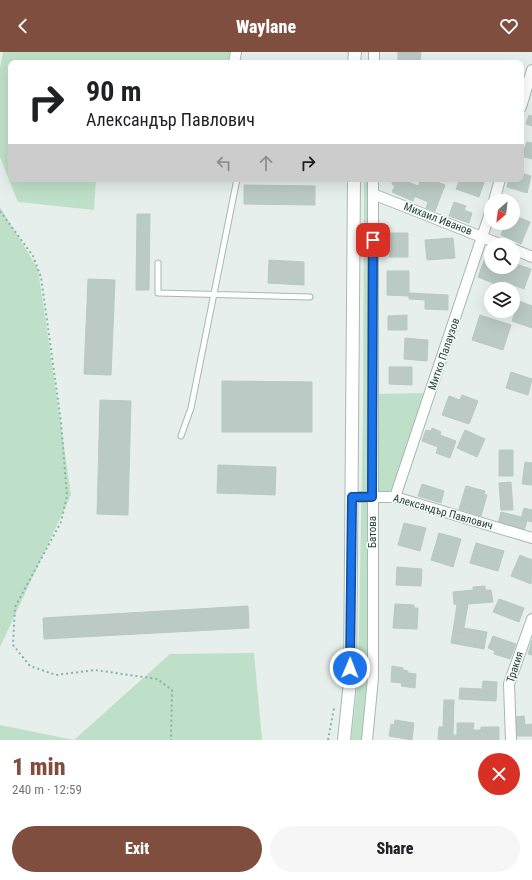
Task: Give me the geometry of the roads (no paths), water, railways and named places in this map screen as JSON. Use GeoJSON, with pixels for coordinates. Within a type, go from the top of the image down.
{"type":"FeatureCollection","features":[{"type":"Feature","properties":{"kind":"main road"},"geometry":{"type":"LineString","coordinates":[[344,740],[350,682],[354,182]]}},
{"type":"Feature","properties":{"kind":"street"},"geometry":{"type":"LineString","coordinates":[[524,97],[532,70]]}},
{"type":"Feature","properties":{"kind":"street","name":"Батова"},"geometry":{"type":"LineString","coordinates":[[367,740],[373,678],[373,182]]}},
{"type":"Feature","properties":{"kind":"street"},"geometry":{"type":"LineString","coordinates":[[496,194],[499,182]]}},
{"type":"Feature","properties":{"kind":"street","name":"Михаил Иванов"},"geometry":{"type":"LineString","coordinates":[[373,194],[483,237]]}},
{"type":"Feature","properties":{"kind":"street","name":"Митко Палаузов"},"geometry":{"type":"LineString","coordinates":[[395,497],[485,230]]}},
{"type":"Feature","properties":{"kind":"street"},"geometry":{"type":"LineString","coordinates":[[520,252],[532,257]]}},
{"type":"Feature","properties":{"kind":"street","name":"Александър Павлович"},"geometry":{"type":"LineString","coordinates":[[352,497],[395,497],[532,538]]}},
{"type":"Feature","properties":{"kind":"street","name":"Тракия"},"geometry":{"type":"LineString","coordinates":[[511,740],[509,684],[532,619]]}},
{"type":"Feature","properties":{"kind":"lane"},"geometry":{"type":"LineString","coordinates":[[181,436],[191,408],[236,182]]}},
{"type":"Feature","properties":{"kind":"lane"},"geometry":{"type":"LineString","coordinates":[[158,263],[158,293],[310,297]]}}]}
